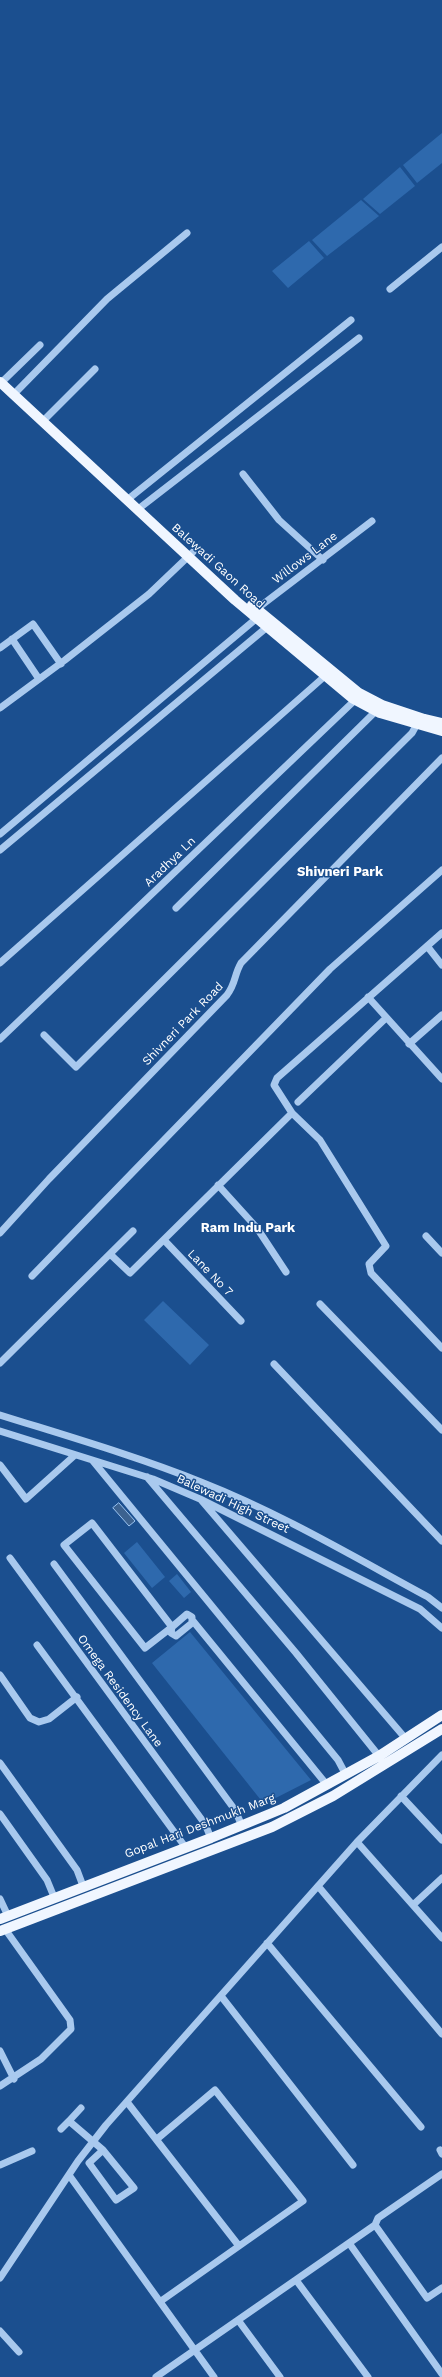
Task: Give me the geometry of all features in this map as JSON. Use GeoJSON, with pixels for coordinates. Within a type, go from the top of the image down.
{"type":"FeatureCollection","features":[{"type":"Feature","properties":{"kind":"main road","name":"Balewadi Gaon Road"},"geometry":{"type":"LineString","coordinates":[[1,379],[17,391],[130,499]]}},
{"type":"Feature","properties":{"kind":"main road","name":"Balewadi Gaon Road"},"geometry":{"type":"LineString","coordinates":[[1,379],[255,613],[379,708],[442,723]]}},
{"type":"Feature","properties":{"kind":"main road","name":"Balewadi Gaon Road"},"geometry":{"type":"LineString","coordinates":[[255,613],[266,628],[355,700],[379,708],[417,724],[442,731]]}},
{"type":"Feature","properties":{"kind":"main road","name":"Gopal Hari Deshmukh Marg"},"geometry":{"type":"LineString","coordinates":[[4,1917],[186,1848],[284,1808],[379,1756],[442,1715]]}},
{"type":"Feature","properties":{"kind":"main road"},"geometry":{"type":"LineString","coordinates":[[3,1930],[272,1827],[333,1796],[442,1729]]}},
{"type":"Feature","properties":{"kind":"street"},"geometry":{"type":"LineString","coordinates":[[17,391],[103,302],[187,233]]}},
{"type":"Feature","properties":{"kind":"street"},"geometry":{"type":"LineString","coordinates":[[390,289],[442,247]]}},
{"type":"Feature","properties":{"kind":"street"},"geometry":{"type":"LineString","coordinates":[[130,499],[351,320]]}},
{"type":"Feature","properties":{"kind":"street"},"geometry":{"type":"LineString","coordinates":[[140,508],[359,338]]}},
{"type":"Feature","properties":{"kind":"street"},"geometry":{"type":"LineString","coordinates":[[1,379],[40,345]]}},
{"type":"Feature","properties":{"kind":"street"},"geometry":{"type":"LineString","coordinates":[[46,418],[95,369]]}},
{"type":"Feature","properties":{"kind":"street"},"geometry":{"type":"LineString","coordinates":[[243,474],[280,520],[323,560]]}},
{"type":"Feature","properties":{"kind":"street","name":"Willows Lane"},"geometry":{"type":"LineString","coordinates":[[0,834],[245,630],[255,613],[372,521]]}},
{"type":"Feature","properties":{"kind":"street"},"geometry":{"type":"LineString","coordinates":[[0,708],[61,664],[149,594],[191,554]]}},
{"type":"Feature","properties":{"kind":"street"},"geometry":{"type":"LineString","coordinates":[[0,648],[33,624],[61,664]]}},
{"type":"Feature","properties":{"kind":"street"},"geometry":{"type":"LineString","coordinates":[[0,850],[266,628]]}},
{"type":"Feature","properties":{"kind":"street"},"geometry":{"type":"LineString","coordinates":[[245,630],[253,640]]}},
{"type":"Feature","properties":{"kind":"street"},"geometry":{"type":"LineString","coordinates":[[12,639],[40,679]]}},
{"type":"Feature","properties":{"kind":"street"},"geometry":{"type":"LineString","coordinates":[[0,963],[325,676]]}},
{"type":"Feature","properties":{"kind":"street","name":"Aradhya Ln"},"geometry":{"type":"LineString","coordinates":[[0,1039],[355,700]]}},
{"type":"Feature","properties":{"kind":"street"},"geometry":{"type":"LineString","coordinates":[[176,908],[379,708]]}},
{"type":"Feature","properties":{"kind":"street"},"geometry":{"type":"LineString","coordinates":[[44,1035],[76,1068],[401,744],[417,724]]}},
{"type":"Feature","properties":{"kind":"street","name":"Shivneri Park Road"},"geometry":{"type":"LineString","coordinates":[[0,1233],[49,1179],[227,994],[235,984],[236,971],[241,963],[442,758]]}},
{"type":"Feature","properties":{"kind":"street"},"geometry":{"type":"LineString","coordinates":[[32,1276],[330,970],[442,870]]}},
{"type":"Feature","properties":{"kind":"street"},"geometry":{"type":"LineString","coordinates":[[442,933],[277,1078],[274,1086],[292,1113],[320,1140],[386,1246],[369,1264],[371,1273],[442,1348]]}},
{"type":"Feature","properties":{"kind":"street"},"geometry":{"type":"LineString","coordinates":[[427,946],[442,965]]}},
{"type":"Feature","properties":{"kind":"street"},"geometry":{"type":"LineString","coordinates":[[368,997],[442,1079]]}},
{"type":"Feature","properties":{"kind":"street"},"geometry":{"type":"LineString","coordinates":[[409,1044],[442,1015]]}},
{"type":"Feature","properties":{"kind":"street"},"geometry":{"type":"LineString","coordinates":[[298,1102],[386,1018]]}},
{"type":"Feature","properties":{"kind":"street"},"geometry":{"type":"LineString","coordinates":[[110,1254],[130,1272],[292,1113]]}},
{"type":"Feature","properties":{"kind":"street"},"geometry":{"type":"LineString","coordinates":[[218,1185],[257,1228],[286,1272]]}},
{"type":"Feature","properties":{"kind":"street"},"geometry":{"type":"LineString","coordinates":[[0,1363],[133,1231]]}},
{"type":"Feature","properties":{"kind":"street"},"geometry":{"type":"LineString","coordinates":[[426,1236],[442,1253]]}},
{"type":"Feature","properties":{"kind":"street","name":"Lane No 7"},"geometry":{"type":"LineString","coordinates":[[164,1240],[240,1321]]}},
{"type":"Feature","properties":{"kind":"street"},"geometry":{"type":"LineString","coordinates":[[320,1304],[442,1430]]}},
{"type":"Feature","properties":{"kind":"street"},"geometry":{"type":"LineString","coordinates":[[274,1364],[442,1541]]}},
{"type":"Feature","properties":{"kind":"street","name":"Balewadi High Street"},"geometry":{"type":"LineString","coordinates":[[0,1415],[158,1466],[202,1482],[302,1529],[428,1597],[442,1608]]}},
{"type":"Feature","properties":{"kind":"street","name":"Balewadi High Street"},"geometry":{"type":"LineString","coordinates":[[2,1434],[147,1477],[200,1499],[420,1609],[442,1628]]}},
{"type":"Feature","properties":{"kind":"street"},"geometry":{"type":"LineString","coordinates":[[0,1465],[26,1499],[75,1456]]}},
{"type":"Feature","properties":{"kind":"street"},"geometry":{"type":"LineString","coordinates":[[93,1461],[333,1754],[346,1775]]}},
{"type":"Feature","properties":{"kind":"street"},"geometry":{"type":"LineString","coordinates":[[147,1477],[296,1653],[379,1756]]}},
{"type":"Feature","properties":{"kind":"street"},"geometry":{"type":"LineString","coordinates":[[200,1499],[406,1739]]}},
{"type":"Feature","properties":{"kind":"street"},"geometry":{"type":"LineString","coordinates":[[193,1621],[176,1636],[171,1633],[172,1627],[92,1523],[64,1546],[145,1648],[172,1627],[187,1614],[190,1615],[193,1621],[327,1785]]}},
{"type":"Feature","properties":{"kind":"street","name":"Omega Residency Lane"},"geometry":{"type":"LineString","coordinates":[[10,1558],[205,1824],[211,1838]]}},
{"type":"Feature","properties":{"kind":"street"},"geometry":{"type":"LineString","coordinates":[[54,1564],[235,1810],[242,1826]]}},
{"type":"Feature","properties":{"kind":"street"},"geometry":{"type":"LineString","coordinates":[[37,1645],[77,1697],[186,1848]]}},
{"type":"Feature","properties":{"kind":"street"},"geometry":{"type":"LineString","coordinates":[[0,1675],[30,1718],[39,1722],[49,1719],[77,1697]]}},
{"type":"Feature","properties":{"kind":"street"},"geometry":{"type":"LineString","coordinates":[[0,2278],[93,2142],[357,1842],[442,1755]]}},
{"type":"Feature","properties":{"kind":"street"},"geometry":{"type":"LineString","coordinates":[[0,1763],[76,1870],[83,1886]]}},
{"type":"Feature","properties":{"kind":"street"},"geometry":{"type":"LineString","coordinates":[[402,1796],[442,1840]]}},
{"type":"Feature","properties":{"kind":"street"},"geometry":{"type":"LineString","coordinates":[[0,1814],[47,1880],[54,1898]]}},
{"type":"Feature","properties":{"kind":"street"},"geometry":{"type":"LineString","coordinates":[[357,1842],[441,1934]]}},
{"type":"Feature","properties":{"kind":"street"},"geometry":{"type":"LineString","coordinates":[[413,1905],[442,1878]]}},
{"type":"Feature","properties":{"kind":"street"},"geometry":{"type":"LineString","coordinates":[[318,1886],[442,2034]]}},
{"type":"Feature","properties":{"kind":"street"},"geometry":{"type":"LineString","coordinates":[[0,1900],[4,1917]]}},
{"type":"Feature","properties":{"kind":"street"},"geometry":{"type":"LineString","coordinates":[[0,2086],[14,2078],[40,2059],[71,2030],[70,2020],[3,1930]]}},
{"type":"Feature","properties":{"kind":"street"},"geometry":{"type":"LineString","coordinates":[[267,1943],[421,2127]]}},
{"type":"Feature","properties":{"kind":"street"},"geometry":{"type":"LineString","coordinates":[[221,1996],[353,2164]]}},
{"type":"Feature","properties":{"kind":"street"},"geometry":{"type":"LineString","coordinates":[[0,2051],[14,2078]]}},
{"type":"Feature","properties":{"kind":"street"},"geometry":{"type":"LineString","coordinates":[[157,2139],[215,2090],[303,2201],[161,2301]]}},
{"type":"Feature","properties":{"kind":"street"},"geometry":{"type":"LineString","coordinates":[[127,2102],[239,2246]]}},
{"type":"Feature","properties":{"kind":"street"},"geometry":{"type":"LineString","coordinates":[[61,2129],[81,2108]]}},
{"type":"Feature","properties":{"kind":"street"},"geometry":{"type":"LineString","coordinates":[[70,2121],[103,2150],[134,2188],[116,2200],[89,2163],[103,2150]]}},
{"type":"Feature","properties":{"kind":"street"},"geometry":{"type":"LineString","coordinates":[[0,2165],[32,2151]]}},
{"type":"Feature","properties":{"kind":"street"},"geometry":{"type":"LineString","coordinates":[[156,2377],[196,2351],[375,2225],[378,2218],[442,2174]]}},
{"type":"Feature","properties":{"kind":"street"},"geometry":{"type":"LineString","coordinates":[[69,2175],[161,2301],[214,2377]]}},
{"type":"Feature","properties":{"kind":"street"},"geometry":{"type":"LineString","coordinates":[[375,2225],[427,2298],[442,2288]]}},
{"type":"Feature","properties":{"kind":"street"},"geometry":{"type":"LineString","coordinates":[[349,2243],[442,2374]]}},
{"type":"Feature","properties":{"kind":"street"},"geometry":{"type":"LineString","coordinates":[[296,2280],[368,2377]]}},
{"type":"Feature","properties":{"kind":"street"},"geometry":{"type":"LineString","coordinates":[[238,2320],[280,2377]]}},
{"type":"Feature","properties":{"kind":"street"},"geometry":{"type":"LineString","coordinates":[[0,2331],[19,2352]]}},
{"type":"Feature","properties":{"kind":"shaded area"},"geometry":{"type":"Polygon","coordinates":[[[442,133],[442,163],[417,183],[403,165],[442,133]]]}},
{"type":"Feature","properties":{"kind":"shaded area"},"geometry":{"type":"Polygon","coordinates":[[[400,167],[415,186],[380,214],[363,199],[400,167]]]}},
{"type":"Feature","properties":{"kind":"shaded area"},"geometry":{"type":"Polygon","coordinates":[[[361,200],[379,216],[327,256],[312,240],[361,200]]]}},
{"type":"Feature","properties":{"kind":"shaded area"},"geometry":{"type":"Polygon","coordinates":[[[309,241],[324,258],[288,288],[272,271],[309,241]]]}},
{"type":"Feature","properties":{"kind":"shaded area"},"geometry":{"type":"Polygon","coordinates":[[[163,1301],[209,1345],[190,1365],[144,1320],[163,1301]]]}},
{"type":"Feature","properties":{"kind":"shaded area"},"geometry":{"type":"Polygon","coordinates":[[[119,1503],[135,1521],[129,1526],[113,1508],[119,1503]]]}},
{"type":"Feature","properties":{"kind":"shaded area"},"geometry":{"type":"Polygon","coordinates":[[[137,1542],[165,1577],[152,1588],[124,1553],[137,1542]]]}},
{"type":"Feature","properties":{"kind":"shaded area"},"geometry":{"type":"Polygon","coordinates":[[[177,1574],[191,1592],[184,1598],[169,1581],[177,1574]]]}},
{"type":"Feature","properties":{"kind":"shaded area"},"geometry":{"type":"Polygon","coordinates":[[[190,1632],[311,1780],[264,1804],[152,1663],[190,1632]]]}},
{"type":"Feature","properties":{"kind":"district","name":"Shivneri Park"},"geometry":{"type":"Point","coordinates":[340,872]}},
{"type":"Feature","properties":{"kind":"district","name":"Ram Indu Park"},"geometry":{"type":"Point","coordinates":[248,1228]}}]}
